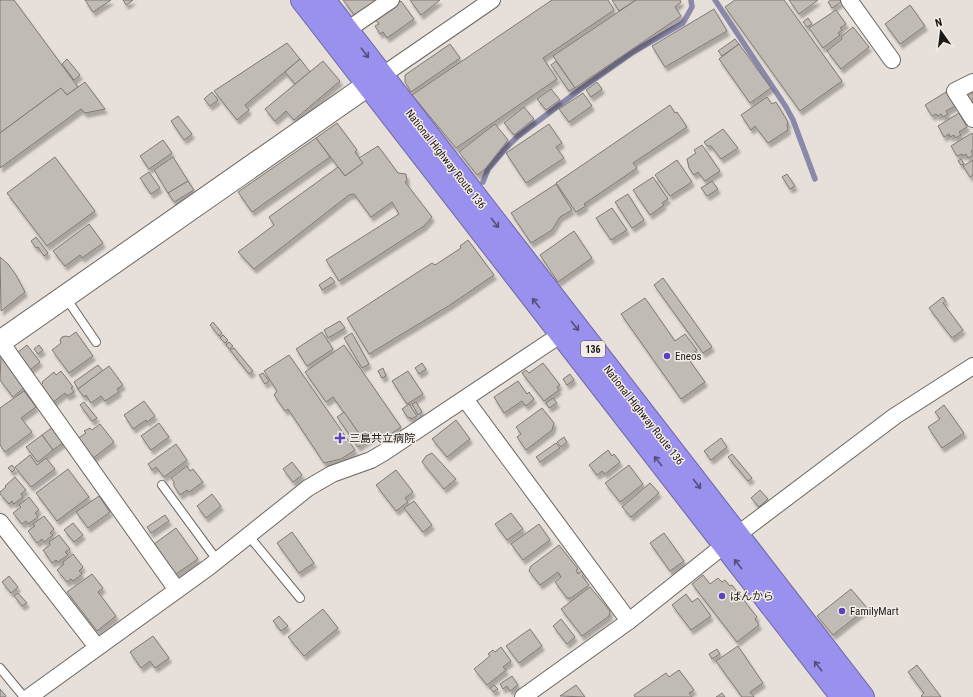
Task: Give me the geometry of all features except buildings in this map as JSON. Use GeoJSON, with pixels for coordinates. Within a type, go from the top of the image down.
{"type":"FeatureCollection","features":[{"type":"Feature","properties":{"kind":"highway","name":"National Highway Route 136"},"geometry":{"type":"LineString","coordinates":[[302,0],[375,80],[730,541],[842,697]]}},
{"type":"Feature","properties":{"kind":"highway","name":"National Highway Route 136"},"geometry":{"type":"LineString","coordinates":[[324,0],[347,30],[375,80],[560,335],[730,541],[863,697]]}},
{"type":"Feature","properties":{"kind":"street"},"geometry":{"type":"LineString","coordinates":[[347,30],[391,0]]}},
{"type":"Feature","properties":{"kind":"street"},"geometry":{"type":"LineString","coordinates":[[177,590],[0,342],[492,0]]}},
{"type":"Feature","properties":{"kind":"street"},"geometry":{"type":"LineString","coordinates":[[849,0],[892,60]]}},
{"type":"Feature","properties":{"kind":"street"},"geometry":{"type":"LineString","coordinates":[[973,82],[955,92],[973,119]]}},
{"type":"Feature","properties":{"kind":"street"},"geometry":{"type":"LineString","coordinates":[[29,697],[177,590],[308,488],[332,474],[371,460],[465,400],[560,335]]}},
{"type":"Feature","properties":{"kind":"street"},"geometry":{"type":"LineString","coordinates":[[523,697],[629,621],[730,541],[894,416],[973,366]]}},
{"type":"Feature","properties":{"kind":"street"},"geometry":{"type":"LineString","coordinates":[[465,400],[629,621]]}},
{"type":"Feature","properties":{"kind":"street"},"geometry":{"type":"LineString","coordinates":[[0,522],[98,647]]}},
{"type":"Feature","properties":{"kind":"lane"},"geometry":{"type":"LineString","coordinates":[[65,296],[96,342]]}},
{"type":"Feature","properties":{"kind":"lane"},"geometry":{"type":"LineString","coordinates":[[162,485],[217,560]]}},
{"type":"Feature","properties":{"kind":"lane"},"geometry":{"type":"LineString","coordinates":[[248,535],[300,598]]}},
{"type":"Feature","properties":{"kind":"lane"},"geometry":{"type":"LineString","coordinates":[[0,668],[24,697]]}},
{"type":"Feature","properties":{"kind":"waterway"},"geometry":{"type":"LineString","coordinates":[[483,182],[488,169],[517,137],[633,52],[683,23],[692,7],[691,0]]}},
{"type":"Feature","properties":{"kind":"waterway"},"geometry":{"type":"LineString","coordinates":[[715,0],[786,107],[793,120],[815,179]]}},
{"type":"Feature","properties":{"kind":"place","name":"Eneos"},"geometry":{"type":"Point","coordinates":[667,356]}},
{"type":"Feature","properties":{"kind":"place","name":"三島共立病院"},"geometry":{"type":"Point","coordinates":[340,438]}},
{"type":"Feature","properties":{"kind":"place","name":"ばんから"},"geometry":{"type":"Point","coordinates":[722,596]}},
{"type":"Feature","properties":{"kind":"place","name":"FamilyMart"},"geometry":{"type":"Point","coordinates":[842,611]}}]}
